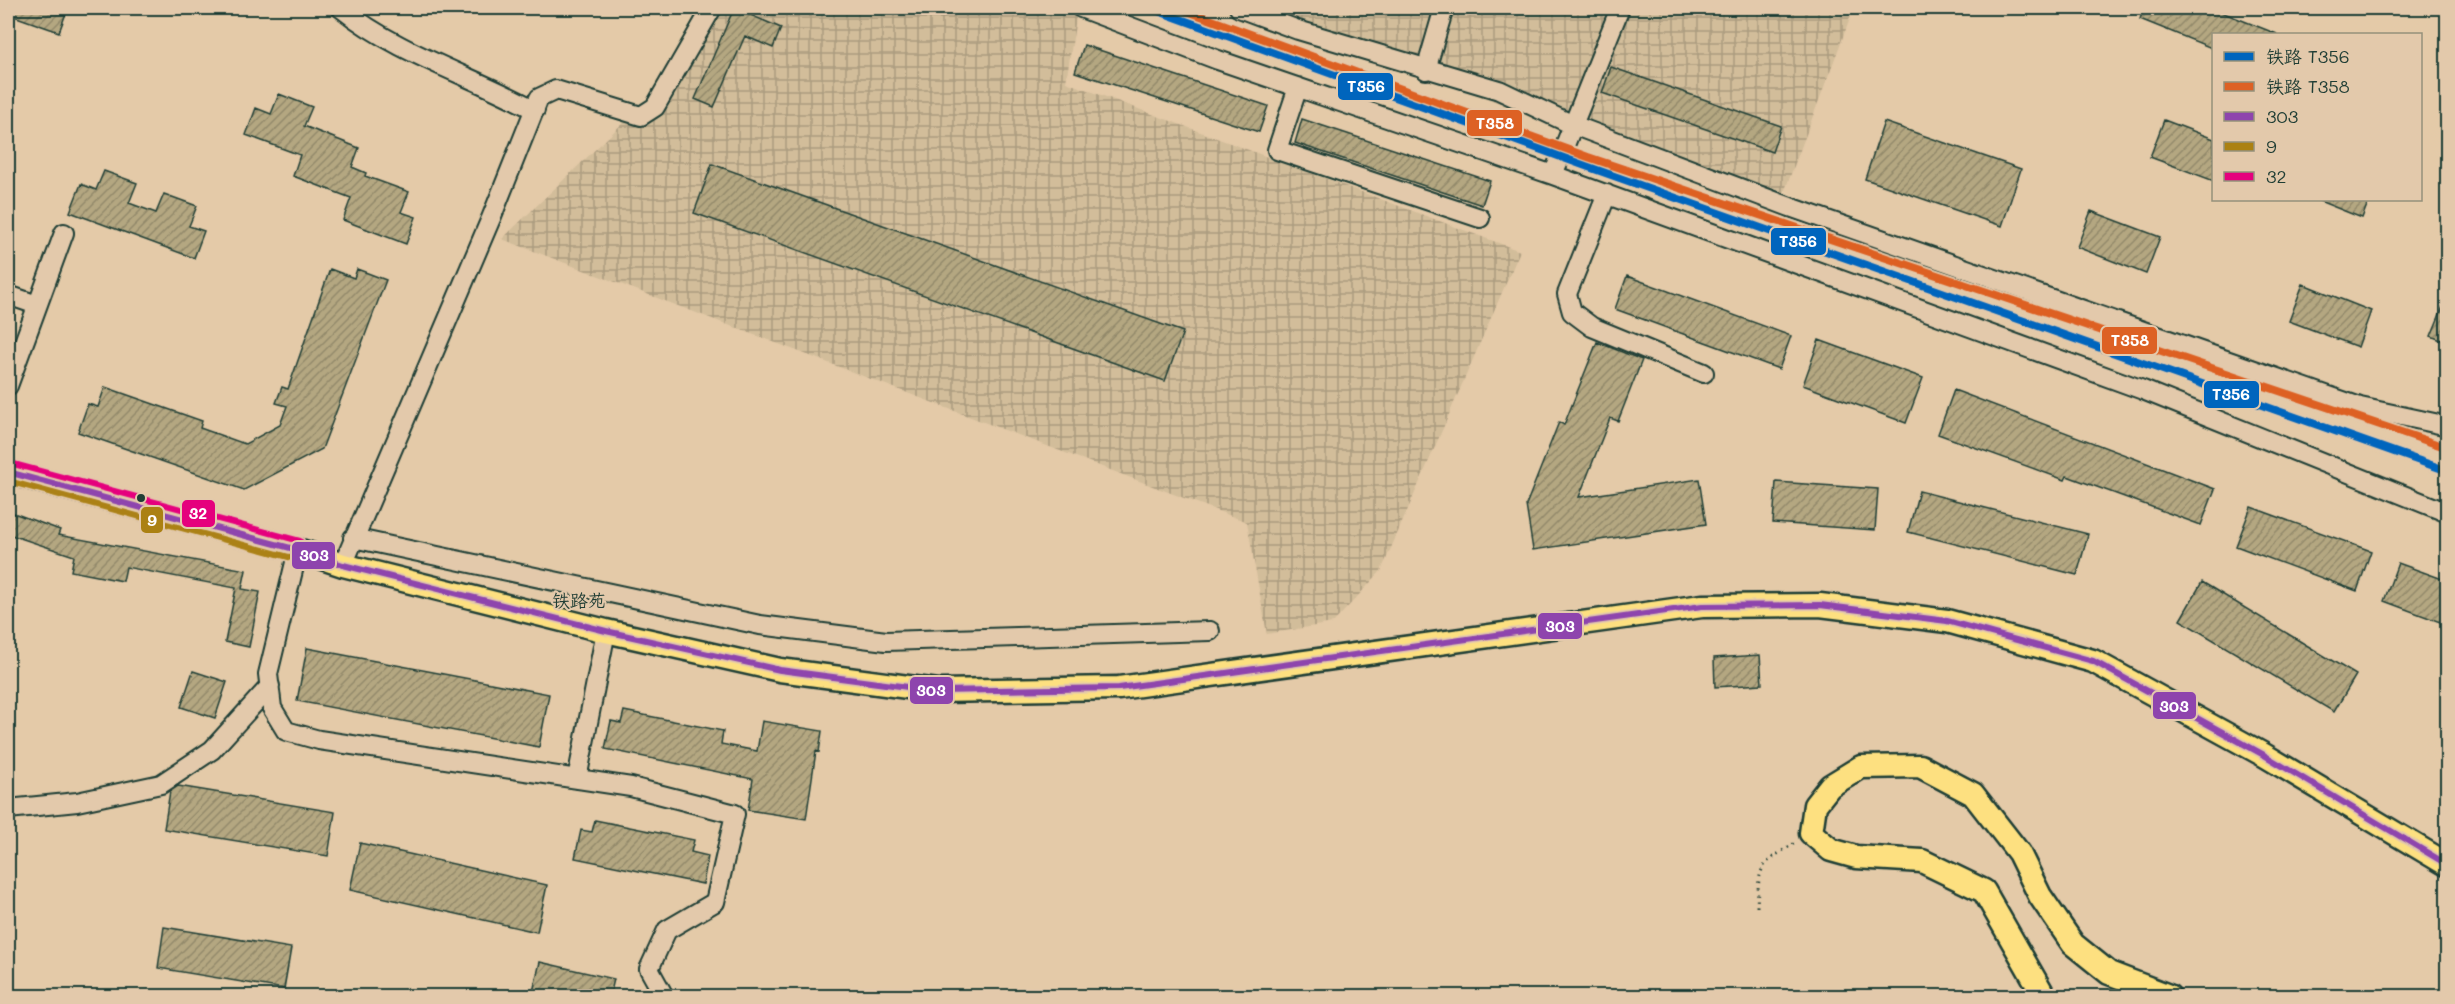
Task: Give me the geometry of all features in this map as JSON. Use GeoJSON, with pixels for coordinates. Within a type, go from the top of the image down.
{"type":"FeatureCollection","features":[{"type":"Feature","properties":{"kind":"main road"},"geometry":{"type":"LineString","coordinates":[[8,472],[298,550],[343,565],[606,631],[780,670],[938,691],[1119,688],[1702,606],[1820,605],[1936,619],[2093,661],[2264,755],[2448,865]]}},
{"type":"Feature","properties":{"kind":"main road"},"geometry":{"type":"LineString","coordinates":[[2044,996],[1984,891],[1922,861],[1856,857],[1831,850],[1811,832],[1815,805],[1830,786],[1862,767],[1920,766],[1973,794],[2019,853],[2040,896],[2073,944],[2109,973],[2169,996]]}},
{"type":"Feature","properties":{"kind":"street"},"geometry":{"type":"LineString","coordinates":[[341,8],[358,21],[416,54],[535,110]]}},
{"type":"Feature","properties":{"kind":"street"},"geometry":{"type":"LineString","coordinates":[[343,565],[492,216],[539,98],[556,90],[641,116],[655,107],[712,8]]}},
{"type":"Feature","properties":{"kind":"street"},"geometry":{"type":"LineString","coordinates":[[1081,8],[1298,87],[1553,174],[2143,390],[2448,513]]}},
{"type":"Feature","properties":{"kind":"street"},"geometry":{"type":"LineString","coordinates":[[1239,8],[1298,30],[1499,90],[1573,124],[1790,207],[2360,407],[2448,426]]}},
{"type":"Feature","properties":{"kind":"street"},"geometry":{"type":"LineString","coordinates":[[1426,70],[1444,8]]}},
{"type":"Feature","properties":{"kind":"street"},"geometry":{"type":"LineString","coordinates":[[1553,174],[1620,8]]}},
{"type":"Feature","properties":{"kind":"street"},"geometry":{"type":"LineString","coordinates":[[1298,87],[1277,150],[1480,218]]}},
{"type":"Feature","properties":{"kind":"street"},"geometry":{"type":"LineString","coordinates":[[1607,194],[1568,294],[1572,312],[1592,327],[1704,373]]}},
{"type":"Feature","properties":{"kind":"street"},"geometry":{"type":"LineString","coordinates":[[8,386],[13,356],[38,305],[64,233]]}},
{"type":"Feature","properties":{"kind":"street"},"geometry":{"type":"LineString","coordinates":[[8,295],[38,305]]}},
{"type":"Feature","properties":{"kind":"street"},"geometry":{"type":"LineString","coordinates":[[353,538],[760,625],[886,641],[1210,631]]}},
{"type":"Feature","properties":{"kind":"street"},"geometry":{"type":"LineString","coordinates":[[298,550],[268,674],[272,708],[285,730],[319,740],[631,787],[735,814],[715,902],[667,930],[649,969],[664,996]]}},
{"type":"Feature","properties":{"kind":"street"},"geometry":{"type":"LineString","coordinates":[[577,779],[606,631]]}},
{"type":"Feature","properties":{"kind":"street"},"geometry":{"type":"LineString","coordinates":[[8,809],[77,802],[161,784],[212,750],[270,686]]}},
{"type":"Feature","properties":{"kind":"path"},"geometry":{"type":"LineString","coordinates":[[1757,906],[1758,874],[1767,860],[1811,832]]}},
{"type":"Feature","properties":{"kind":"shaded area"},"geometry":{"type":"Polygon","coordinates":[[[699,8],[1064,8],[1077,12],[1066,82],[1520,251],[1381,571],[1333,623],[1267,634],[1247,522],[502,239],[652,95],[699,8]]]}},
{"type":"Feature","properties":{"kind":"shaded area"},"geometry":{"type":"Polygon","coordinates":[[[1234,8],[1854,8],[1780,203],[1234,8]]]}},
{"type":"Feature","properties":{"kind":"building"},"geometry":{"type":"Polygon","coordinates":[[[8,8],[68,8],[59,32],[8,14],[8,8]]]}},
{"type":"Feature","properties":{"kind":"building"},"geometry":{"type":"Polygon","coordinates":[[[734,8],[781,28],[773,48],[745,36],[714,107],[695,99],[734,8]]]}},
{"type":"Feature","properties":{"kind":"building"},"geometry":{"type":"Polygon","coordinates":[[[2144,8],[2211,8],[2274,33],[2212,33],[2212,48],[2140,19],[2144,8]]]}},
{"type":"Feature","properties":{"kind":"building"},"geometry":{"type":"Polygon","coordinates":[[[1084,45],[1268,106],[1259,132],[1075,72],[1084,45]]]}},
{"type":"Feature","properties":{"kind":"building"},"geometry":{"type":"Polygon","coordinates":[[[1611,67],[1781,126],[1772,152],[1602,93],[1611,67]]]}},
{"type":"Feature","properties":{"kind":"building"},"geometry":{"type":"Polygon","coordinates":[[[279,94],[312,107],[304,126],[359,148],[352,167],[366,173],[365,176],[409,192],[401,212],[416,217],[406,244],[343,220],[351,198],[293,176],[300,155],[246,135],[256,108],[271,114],[279,94]]]}},
{"type":"Feature","properties":{"kind":"building"},"geometry":{"type":"Polygon","coordinates":[[[1302,119],[1490,181],[1482,205],[1295,143],[1302,119]]]}},
{"type":"Feature","properties":{"kind":"building"},"geometry":{"type":"Polygon","coordinates":[[[2164,120],[2212,138],[2212,180],[2150,157],[2164,120]]]}},
{"type":"Feature","properties":{"kind":"building"},"geometry":{"type":"Polygon","coordinates":[[[1884,122],[2021,169],[2002,226],[1865,179],[1884,122]]]}},
{"type":"Feature","properties":{"kind":"building"},"geometry":{"type":"Polygon","coordinates":[[[712,164],[1183,332],[1165,381],[694,213],[712,164]]]}},
{"type":"Feature","properties":{"kind":"building"},"geometry":{"type":"Polygon","coordinates":[[[104,171],[137,183],[129,203],[156,213],[164,194],[197,206],[189,226],[204,231],[194,258],[70,212],[81,184],[96,190],[104,171]]]}},
{"type":"Feature","properties":{"kind":"building"},"geometry":{"type":"Polygon","coordinates":[[[2320,201],[2369,201],[2362,218],[2320,201]]]}},
{"type":"Feature","properties":{"kind":"building"},"geometry":{"type":"Polygon","coordinates":[[[2091,211],[2160,237],[2146,274],[2077,247],[2091,211]]]}},
{"type":"Feature","properties":{"kind":"building"},"geometry":{"type":"Polygon","coordinates":[[[330,269],[354,278],[357,269],[386,280],[322,449],[244,490],[78,432],[88,404],[98,407],[105,387],[202,421],[200,428],[245,444],[280,425],[287,406],[276,403],[282,387],[288,389],[330,269]]]}},
{"type":"Feature","properties":{"kind":"building"},"geometry":{"type":"Polygon","coordinates":[[[1627,276],[1791,336],[1779,369],[1615,309],[1627,276]]]}},
{"type":"Feature","properties":{"kind":"building"},"geometry":{"type":"Polygon","coordinates":[[[2303,284],[2371,311],[2358,347],[2289,321],[2303,284]]]}},
{"type":"Feature","properties":{"kind":"building"},"geometry":{"type":"Polygon","coordinates":[[[2448,297],[2448,343],[2431,336],[2448,297]]]}},
{"type":"Feature","properties":{"kind":"building"},"geometry":{"type":"Polygon","coordinates":[[[1819,340],[1923,378],[1906,423],[1803,385],[1819,340]]]}},
{"type":"Feature","properties":{"kind":"building"},"geometry":{"type":"Polygon","coordinates":[[[1597,342],[1642,360],[1618,421],[1610,418],[1579,497],[1699,479],[1706,524],[1533,550],[1526,505],[1559,422],[1564,425],[1597,342]]]}},
{"type":"Feature","properties":{"kind":"building"},"geometry":{"type":"Polygon","coordinates":[[[1954,390],[2215,489],[2201,525],[2067,476],[2065,480],[1938,434],[1954,390]]]}},
{"type":"Feature","properties":{"kind":"building"},"geometry":{"type":"Polygon","coordinates":[[[1776,482],[1878,489],[1875,530],[1773,523],[1776,482]]]}},
{"type":"Feature","properties":{"kind":"building"},"geometry":{"type":"Polygon","coordinates":[[[1919,491],[2088,534],[2077,575],[1908,532],[1919,491]]]}},
{"type":"Feature","properties":{"kind":"building"},"geometry":{"type":"Polygon","coordinates":[[[2251,507],[2371,551],[2357,591],[2236,546],[2251,507]]]}},
{"type":"Feature","properties":{"kind":"building"},"geometry":{"type":"Polygon","coordinates":[[[8,511],[60,530],[58,535],[246,570],[242,589],[260,592],[249,647],[225,642],[236,588],[126,567],[123,581],[71,571],[74,556],[8,534],[8,511]]]}},
{"type":"Feature","properties":{"kind":"building"},"geometry":{"type":"Polygon","coordinates":[[[2398,563],[2448,581],[2448,625],[2384,601],[2398,563]]]}},
{"type":"Feature","properties":{"kind":"building"},"geometry":{"type":"Polygon","coordinates":[[[2202,582],[2356,675],[2334,712],[2180,620],[2202,582]]]}},
{"type":"Feature","properties":{"kind":"building"},"geometry":{"type":"Polygon","coordinates":[[[307,648],[549,694],[539,747],[297,701],[307,648]]]}},
{"type":"Feature","properties":{"kind":"building"},"geometry":{"type":"Polygon","coordinates":[[[1760,655],[1762,684],[1715,687],[1714,658],[1760,655]]]}},
{"type":"Feature","properties":{"kind":"building"},"geometry":{"type":"Polygon","coordinates":[[[193,671],[227,682],[215,718],[181,707],[193,671]]]}},
{"type":"Feature","properties":{"kind":"building"},"geometry":{"type":"Polygon","coordinates":[[[624,711],[723,731],[721,744],[757,751],[762,721],[822,731],[819,752],[816,751],[806,819],[748,810],[753,779],[605,749],[611,721],[621,723],[624,711]]]}},
{"type":"Feature","properties":{"kind":"building"},"geometry":{"type":"Polygon","coordinates":[[[178,786],[335,812],[328,856],[164,829],[170,791],[178,786]]]}},
{"type":"Feature","properties":{"kind":"building"},"geometry":{"type":"Polygon","coordinates":[[[595,820],[694,840],[691,852],[708,856],[703,884],[575,858],[581,830],[592,832],[595,820]]]}},
{"type":"Feature","properties":{"kind":"building"},"geometry":{"type":"Polygon","coordinates":[[[360,843],[547,885],[537,932],[350,890],[360,843]]]}},
{"type":"Feature","properties":{"kind":"building"},"geometry":{"type":"Polygon","coordinates":[[[164,927],[291,948],[284,989],[158,968],[164,927]]]}},
{"type":"Feature","properties":{"kind":"building"},"geometry":{"type":"Polygon","coordinates":[[[540,962],[614,979],[610,996],[532,996],[540,962]]]}},
{"type":"Feature","properties":{"kind":"rail line","name":"T356"},"geometry":{"type":"LineString","coordinates":[[1150,8],[1583,165],[2448,471]]}},
{"type":"Feature","properties":{"kind":"rail line","name":"T358"},"geometry":{"type":"LineString","coordinates":[[1179,8],[1588,157],[2448,448]]}},
{"type":"Feature","properties":{"kind":"transit line","name":"32"},"geometry":{"type":"LineString","coordinates":[[10,463],[300,541]]}},
{"type":"Feature","properties":{"kind":"transit line","name":"303"},"geometry":{"type":"LineString","coordinates":[[8,472],[298,550],[343,565],[606,631],[780,670],[938,691],[1119,688],[1702,606],[1820,605],[1947,621],[2093,661],[2264,755],[2448,865]]}},
{"type":"Feature","properties":{"kind":"transit line","name":"9"},"geometry":{"type":"LineString","coordinates":[[8,481],[296,559]]}},
{"type":"Feature","properties":{"kind":"district","name":"铁路苑"},"geometry":{"type":"Point","coordinates":[579,600]}}]}
